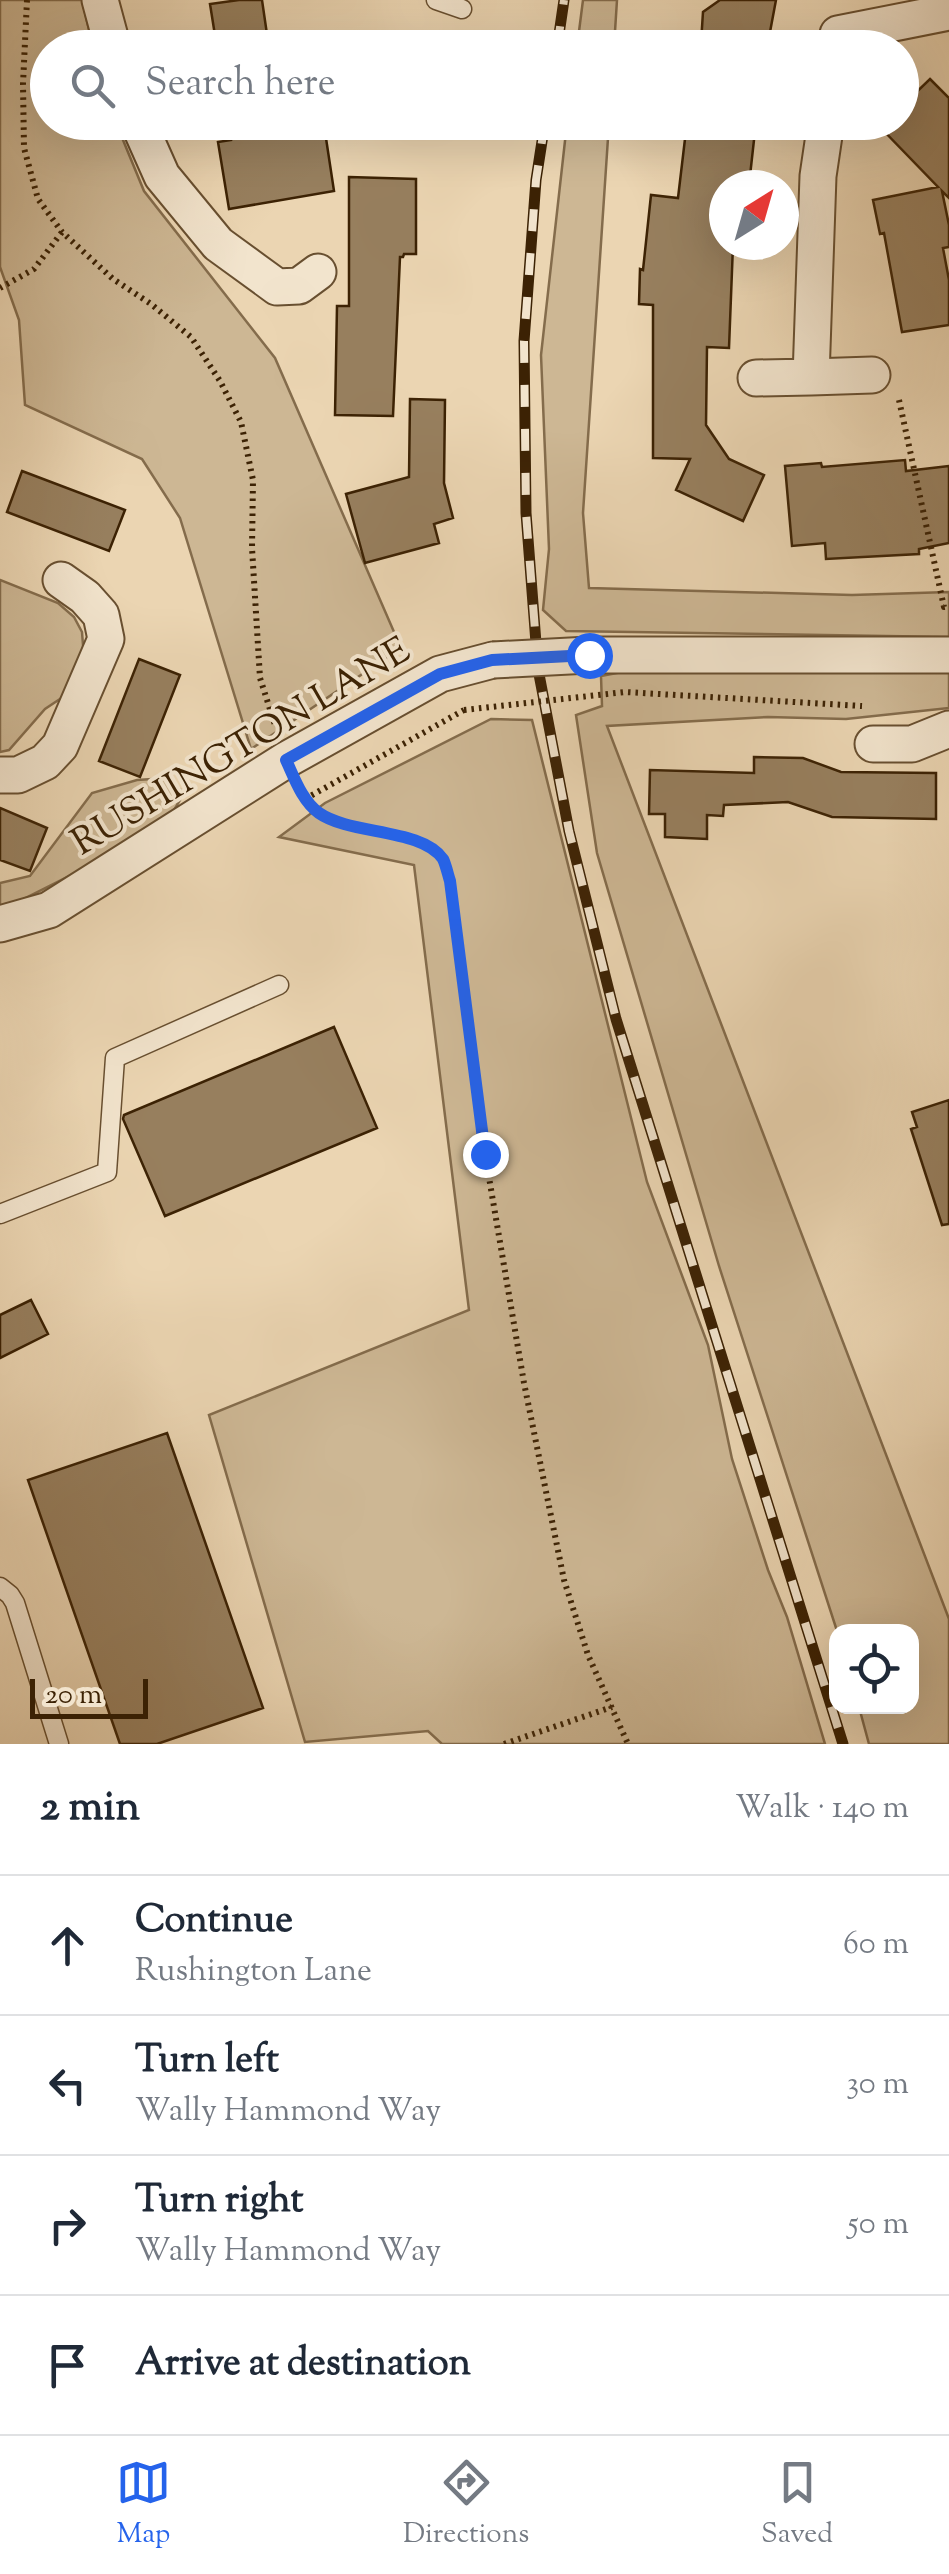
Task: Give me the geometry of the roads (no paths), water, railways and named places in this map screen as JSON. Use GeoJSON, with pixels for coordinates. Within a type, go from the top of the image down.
{"type":"FeatureCollection","features":[{"type":"Feature","properties":{"kind":"street"},"geometry":{"type":"LineString","coordinates":[[100,0],[109,30]]}},
{"type":"Feature","properties":{"kind":"street"},"geometry":{"type":"LineString","coordinates":[[839,27],[949,12]]}},
{"type":"Feature","properties":{"kind":"street"},"geometry":{"type":"LineString","coordinates":[[146,140],[162,176],[218,244],[277,287],[298,286],[318,272]]}},
{"type":"Feature","properties":{"kind":"street"},"geometry":{"type":"LineString","coordinates":[[811,378],[818,176],[823,140]]}},
{"type":"Feature","properties":{"kind":"street"},"geometry":{"type":"LineString","coordinates":[[756,378],[882,383]]}},
{"type":"Feature","properties":{"kind":"street"},"geometry":{"type":"LineString","coordinates":[[0,775],[18,776],[45,762],[60,746],[106,639],[101,615],[85,596],[61,580]]}},
{"type":"Feature","properties":{"kind":"street","name":"RUSHINGTON LANE"},"geometry":{"type":"LineString","coordinates":[[0,924],[49,910],[286,760],[440,674],[492,660],[589,655],[949,656]]}},
{"type":"Feature","properties":{"kind":"street"},"geometry":{"type":"LineString","coordinates":[[873,744],[912,744],[949,729]]}},
{"type":"Feature","properties":{"kind":"lane"},"geometry":{"type":"LineString","coordinates":[[436,0],[462,9]]}},
{"type":"Feature","properties":{"kind":"lane"},"geometry":{"type":"LineString","coordinates":[[0,1214],[107,1172],[115,1058],[279,985]]}},
{"type":"Feature","properties":{"kind":"lane"},"geometry":{"type":"LineString","coordinates":[[0,1587],[15,1604],[58,1744]]}},
{"type":"Feature","properties":{"kind":"railway"},"geometry":{"type":"LineString","coordinates":[[560,30],[564,0]]}},
{"type":"Feature","properties":{"kind":"railway"},"geometry":{"type":"LineString","coordinates":[[542,140],[524,341],[526,513],[538,669],[569,831],[616,1019],[843,1744]]}}]}
